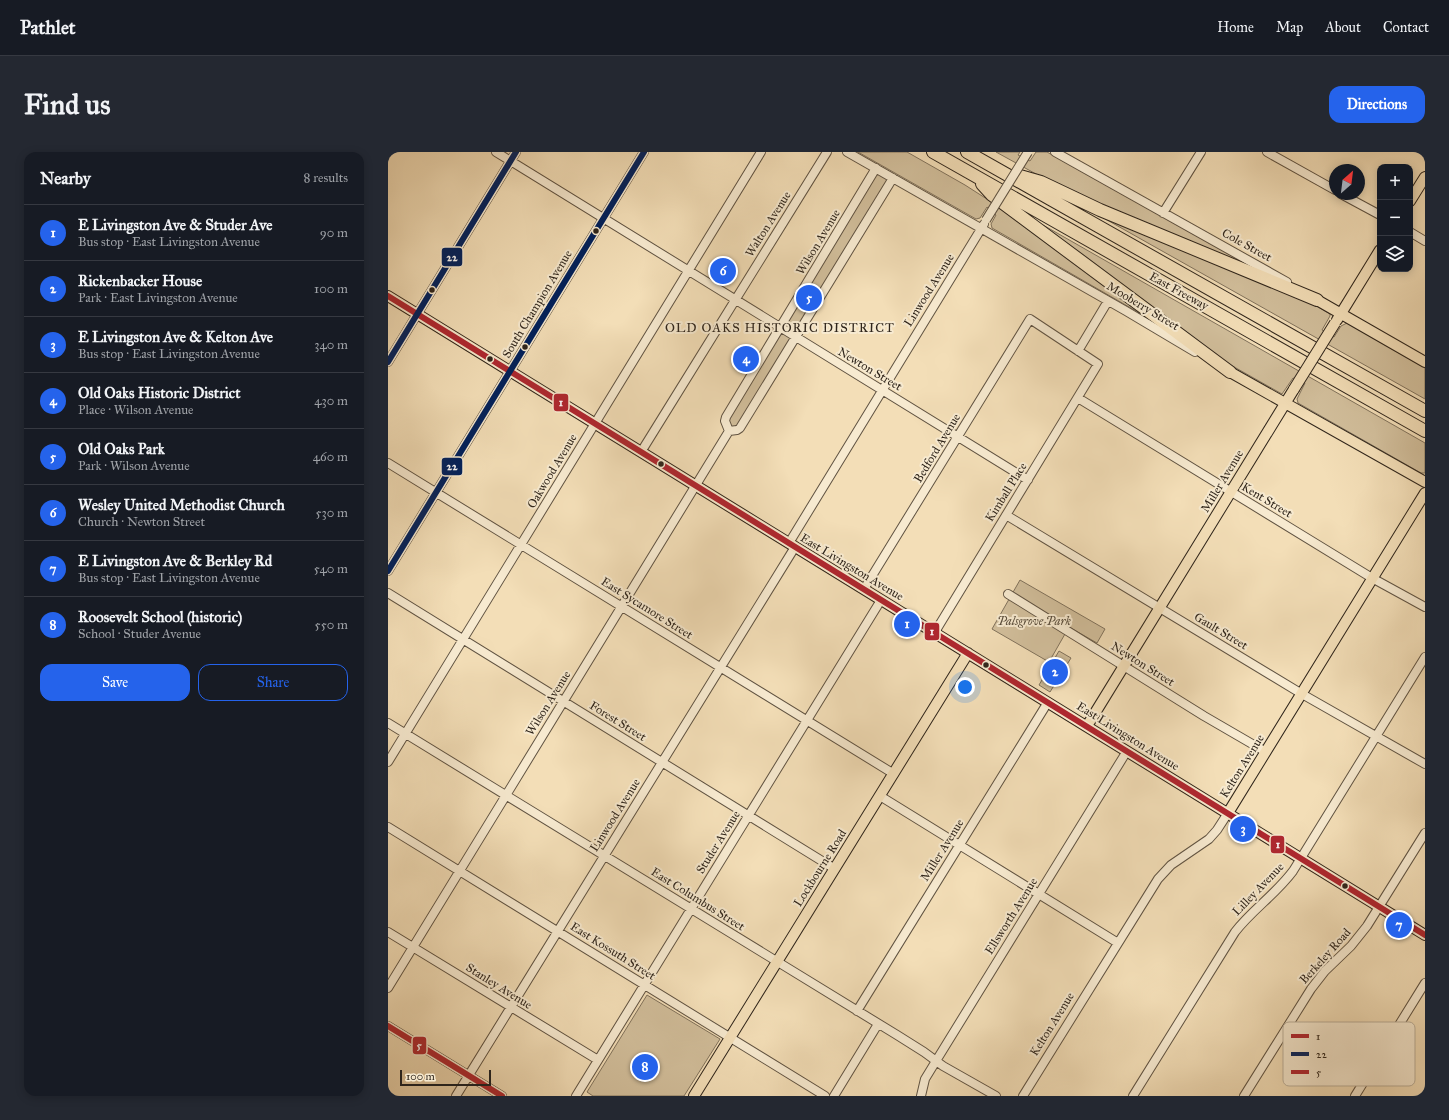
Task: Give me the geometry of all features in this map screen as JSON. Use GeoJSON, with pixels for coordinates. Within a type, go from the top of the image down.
{"type":"FeatureCollection","features":[{"type":"Feature","properties":{"kind":"highway","name":"East Freeway"},"geometry":{"type":"LineString","coordinates":[[933,152],[1425,431]]}},
{"type":"Feature","properties":{"kind":"highway","name":"East Freeway"},"geometry":{"type":"LineString","coordinates":[[967,152],[1425,411]]}},
{"type":"Feature","properties":{"kind":"highway"},"geometry":{"type":"LineString","coordinates":[[1001,171],[1040,182],[1100,210],[1317,300]]}},
{"type":"Feature","properties":{"kind":"highway"},"geometry":{"type":"LineString","coordinates":[[976,177],[992,195],[1230,372]]}},
{"type":"Feature","properties":{"kind":"main road"},"geometry":{"type":"LineString","coordinates":[[1411,200],[1425,177]]}},
{"type":"Feature","properties":{"kind":"main road","name":"Miller Avenue"},"geometry":{"type":"LineString","coordinates":[[1087,726],[1377,255]]}},
{"type":"Feature","properties":{"kind":"main road","name":"East Livingston Avenue"},"geometry":{"type":"LineString","coordinates":[[388,296],[1425,935]]}},
{"type":"Feature","properties":{"kind":"main road","name":"Cole Street"},"geometry":{"type":"LineString","coordinates":[[1317,300],[1338,319],[1425,362]]}},
{"type":"Feature","properties":{"kind":"main road","name":"Mooberry Street"},"geometry":{"type":"LineString","coordinates":[[1230,372],[1425,482]]}},
{"type":"Feature","properties":{"kind":"main road","name":"Kelton Avenue"},"geometry":{"type":"LineString","coordinates":[[1228,813],[1425,493]]}},
{"type":"Feature","properties":{"kind":"main road","name":"Lockbourne Road"},"geometry":{"type":"LineString","coordinates":[[694,1096],[968,653]]}},
{"type":"Feature","properties":{"kind":"street","name":"Newton Street"},"geometry":{"type":"LineString","coordinates":[[496,152],[1028,480]]}},
{"type":"Feature","properties":{"kind":"street"},"geometry":{"type":"LineString","coordinates":[[388,362],[516,152]]}},
{"type":"Feature","properties":{"kind":"street","name":"South Champion Avenue"},"geometry":{"type":"LineString","coordinates":[[388,571],[644,152]]}},
{"type":"Feature","properties":{"kind":"street","name":"Oakwood Avenue"},"geometry":{"type":"LineString","coordinates":[[388,762],[761,152]]}},
{"type":"Feature","properties":{"kind":"street","name":"Walton Avenue"},"geometry":{"type":"LineString","coordinates":[[641,452],[827,152]]}},
{"type":"Feature","properties":{"kind":"street","name":"Mooberry Street"},"geometry":{"type":"LineString","coordinates":[[847,152],[1230,372]]}},
{"type":"Feature","properties":{"kind":"street","name":"Linwood Avenue"},"geometry":{"type":"LineString","coordinates":[[456,1096],[721,667],[882,390],[1028,152]]}},
{"type":"Feature","properties":{"kind":"street","name":"Cole Street"},"geometry":{"type":"LineString","coordinates":[[1055,152],[1317,300]]}},
{"type":"Feature","properties":{"kind":"street"},"geometry":{"type":"LineString","coordinates":[[1163,213],[1201,152]]}},
{"type":"Feature","properties":{"kind":"street"},"geometry":{"type":"LineString","coordinates":[[1267,152],[1329,187]]}},
{"type":"Feature","properties":{"kind":"street","name":"Wilson Avenue"},"geometry":{"type":"LineString","coordinates":[[729,431],[725,421],[726,417],[876,168]]}},
{"type":"Feature","properties":{"kind":"street","name":"Wilson Avenue"},"geometry":{"type":"LineString","coordinates":[[729,431],[734,431],[740,428],[893,178]]}},
{"type":"Feature","properties":{"kind":"street"},"geometry":{"type":"LineString","coordinates":[[1352,200],[1377,213]]}},
{"type":"Feature","properties":{"kind":"street"},"geometry":{"type":"LineString","coordinates":[[1413,234],[1425,241]]}},
{"type":"Feature","properties":{"kind":"street"},"geometry":{"type":"LineString","coordinates":[[1078,351],[1108,301]]}},
{"type":"Feature","properties":{"kind":"street","name":"Bedford Avenue"},"geometry":{"type":"LineString","coordinates":[[864,589],[1030,319],[1078,351]]}},
{"type":"Feature","properties":{"kind":"street","name":"Kimball Place"},"geometry":{"type":"LineString","coordinates":[[935,632],[1098,364],[1078,351]]}},
{"type":"Feature","properties":{"kind":"street","name":"Kent Street"},"geometry":{"type":"LineString","coordinates":[[1078,398],[1372,578],[1425,607]]}},
{"type":"Feature","properties":{"kind":"street","name":"Wilson Avenue"},"geometry":{"type":"LineString","coordinates":[[388,988],[729,431]]}},
{"type":"Feature","properties":{"kind":"street","name":"East Sycamore Street"},"geometry":{"type":"LineString","coordinates":[[388,463],[894,774]]}},
{"type":"Feature","properties":{"kind":"street","name":"Gault Street"},"geometry":{"type":"LineString","coordinates":[[1006,515],[1302,694],[1425,764]]}},
{"type":"Feature","properties":{"kind":"street","name":"Forest Street"},"geometry":{"type":"LineString","coordinates":[[388,593],[835,869]]}},
{"type":"Feature","properties":{"kind":"street","name":"Newton Street"},"geometry":{"type":"LineString","coordinates":[[1008,594],[1204,716],[1266,752]]}},
{"type":"Feature","properties":{"kind":"street","name":"Studer Avenue"},"geometry":{"type":"LineString","coordinates":[[576,1096],[881,600]]}},
{"type":"Feature","properties":{"kind":"street","name":"Lilley Avenue"},"geometry":{"type":"LineString","coordinates":[[1132,1096],[1235,932],[1250,914],[1284,882],[1301,858],[1425,657]]}},
{"type":"Feature","properties":{"kind":"street","name":"Miller Avenue"},"geometry":{"type":"LineString","coordinates":[[857,1011],[1048,702]]}},
{"type":"Feature","properties":{"kind":"street","name":"East Columbus Street"},"geometry":{"type":"LineString","coordinates":[[388,723],[924,1052],[936,1061],[996,1096]]}},
{"type":"Feature","properties":{"kind":"street","name":"Ellsworth Avenue"},"geometry":{"type":"LineString","coordinates":[[920,1096],[925,1080],[936,1061],[1128,751]]}},
{"type":"Feature","properties":{"kind":"street"},"geometry":{"type":"LineString","coordinates":[[880,796],[1118,943]]}},
{"type":"Feature","properties":{"kind":"street","name":"Kelton Avenue"},"geometry":{"type":"LineString","coordinates":[[1023,1096],[1158,879],[1172,865],[1205,843],[1217,830],[1228,813]]}},
{"type":"Feature","properties":{"kind":"street","name":"East Kossuth Street"},"geometry":{"type":"LineString","coordinates":[[388,827],[825,1096]]}},
{"type":"Feature","properties":{"kind":"street","name":"Berkeley Road"},"geometry":{"type":"LineString","coordinates":[[1290,1022],[1310,989],[1325,971],[1360,935],[1425,833]]}},
{"type":"Feature","properties":{"kind":"street","name":"Stanley Avenue"},"geometry":{"type":"LineString","coordinates":[[388,932],[598,1060]]}},
{"type":"Feature","properties":{"kind":"street"},"geometry":{"type":"LineString","coordinates":[[1401,1022],[1425,983]]}},
{"type":"Feature","properties":{"kind":"street"},"geometry":{"type":"LineString","coordinates":[[834,1096],[878,1024]]}},
{"type":"Feature","properties":{"kind":"street"},"geometry":{"type":"LineString","coordinates":[[388,1026],[502,1096]]}},
{"type":"Feature","properties":{"kind":"street","name":"Berkeley Road"},"geometry":{"type":"LineString","coordinates":[[1244,1096],[1283,1033]]}},
{"type":"Feature","properties":{"kind":"street"},"geometry":{"type":"LineString","coordinates":[[1355,1096],[1361,1086]]}},
{"type":"Feature","properties":{"kind":"green space"},"geometry":{"type":"Polygon","coordinates":[[[858,152],[907,152],[965,185],[1004,210],[1143,315],[992,228],[991,224],[996,215],[987,207],[980,218],[976,219],[858,152]]]}},
{"type":"Feature","properties":{"kind":"green space"},"geometry":{"type":"Polygon","coordinates":[[[996,152],[1020,152],[1018,155],[1030,161],[1036,152],[1047,152],[1250,266],[1093,203],[1056,185],[996,152]]]}},
{"type":"Feature","properties":{"kind":"green space"},"geometry":{"type":"Polygon","coordinates":[[[876,171],[891,179],[738,428],[729,431],[727,417],[876,171]]]}},
{"type":"Feature","properties":{"kind":"green space"},"geometry":{"type":"Polygon","coordinates":[[[1084,207],[1308,301],[1330,314],[1322,330],[1334,337],[1341,326],[1347,323],[1425,368],[1425,399],[1084,207]]]}},
{"type":"Feature","properties":{"kind":"green space"},"geometry":{"type":"Polygon","coordinates":[[[1043,225],[1425,443],[1425,473],[1421,473],[1298,403],[1297,399],[1305,383],[1293,378],[1282,394],[1213,355],[1041,228],[1043,225]]]}},
{"type":"Feature","properties":{"kind":"green space","name":"Palsgrove Park"},"geometry":{"type":"Polygon","coordinates":[[[1020,580],[1105,629],[1097,643],[1069,627],[1049,662],[992,629],[1020,580]]]}},
{"type":"Feature","properties":{"kind":"green space"},"geometry":{"type":"Polygon","coordinates":[[[1059,651],[1071,658],[1050,692],[1039,685],[1059,651]]]}},
{"type":"Feature","properties":{"kind":"green space"},"geometry":{"type":"Polygon","coordinates":[[[647,995],[720,1039],[684,1096],[593,1096],[587,1092],[647,995]]]}},
{"type":"Feature","properties":{"kind":"transit line","name":"22"},"geometry":{"type":"LineString","coordinates":[[388,362],[516,152]]}},
{"type":"Feature","properties":{"kind":"transit line","name":"22"},"geometry":{"type":"LineString","coordinates":[[388,571],[644,152]]}},
{"type":"Feature","properties":{"kind":"transit line","name":"1"},"geometry":{"type":"LineString","coordinates":[[388,296],[1425,935]]}},
{"type":"Feature","properties":{"kind":"transit line","name":"5"},"geometry":{"type":"LineString","coordinates":[[388,1026],[502,1096]]}},
{"type":"Feature","properties":{"kind":"place","name":"Wesley United Methodist Church"},"geometry":{"type":"Point","coordinates":[723,271]}},
{"type":"Feature","properties":{"kind":"place","name":"Old Oaks Park"},"geometry":{"type":"Point","coordinates":[809,298]}},
{"type":"Feature","properties":{"kind":"place","name":"Old Oaks Historic District"},"geometry":{"type":"Point","coordinates":[746,359]}},
{"type":"Feature","properties":{"kind":"place","name":"E Livingston Ave & Studer Ave"},"geometry":{"type":"Point","coordinates":[907,624]}},
{"type":"Feature","properties":{"kind":"place","name":"Rickenbacker House"},"geometry":{"type":"Point","coordinates":[1055,672]}},
{"type":"Feature","properties":{"kind":"place","name":"E Livingston Ave & Kelton Ave"},"geometry":{"type":"Point","coordinates":[1243,829]}},
{"type":"Feature","properties":{"kind":"place","name":"E Livingston Ave & Berkley Rd"},"geometry":{"type":"Point","coordinates":[1399,925]}},
{"type":"Feature","properties":{"kind":"place","name":"Roosevelt School (historic)"},"geometry":{"type":"Point","coordinates":[645,1067]}},
{"type":"Feature","properties":{"kind":"district","name":"OLD OAKS HISTORIC DISTRICT"},"geometry":{"type":"Point","coordinates":[780,327]}}]}
